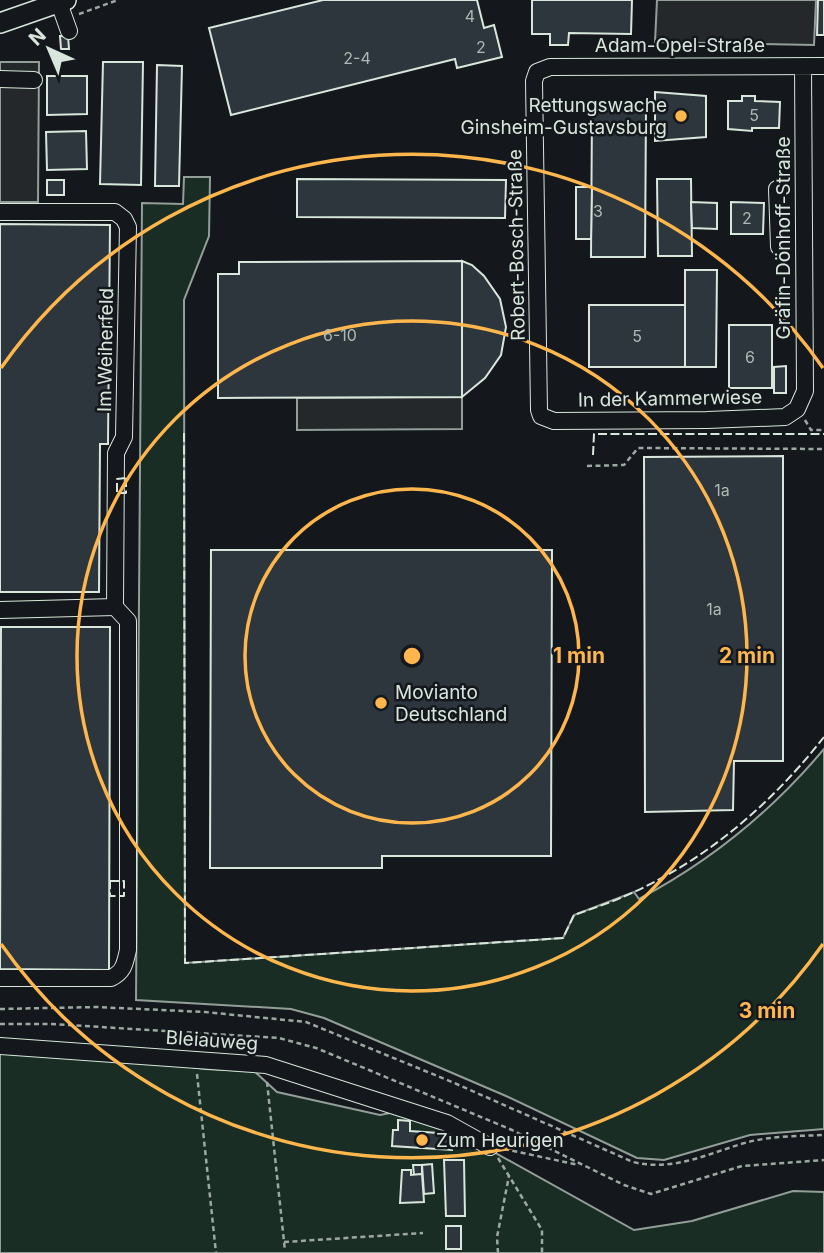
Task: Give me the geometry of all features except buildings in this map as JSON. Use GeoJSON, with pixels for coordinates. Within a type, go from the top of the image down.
{"type":"FeatureCollection","features":[{"type":"Feature","properties":{"kind":"main road"},"geometry":{"type":"LineString","coordinates":[[0,23],[63,1]]}},
{"type":"Feature","properties":{"kind":"street"},"geometry":{"type":"LineString","coordinates":[[63,1],[69,32]]}},
{"type":"Feature","properties":{"kind":"street","name":"Gräfin-Dönhoff-Straße"},"geometry":{"type":"LineString","coordinates":[[797,409],[805,391],[803,66]]}},
{"type":"Feature","properties":{"kind":"street","name":"Adam-Opel-Straße"},"geometry":{"type":"LineString","coordinates":[[537,72],[551,67],[824,66]]}},
{"type":"Feature","properties":{"kind":"street","name":"Robert-Bosch-Straße"},"geometry":{"type":"LineString","coordinates":[[537,72],[534,81],[541,416]]}},
{"type":"Feature","properties":{"kind":"street"},"geometry":{"type":"LineString","coordinates":[[0,79],[34,80]]}},
{"type":"Feature","properties":{"kind":"street"},"geometry":{"type":"LineString","coordinates":[[777,189],[779,247]]}},
{"type":"Feature","properties":{"kind":"street","name":"Im Weiherfeld"},"geometry":{"type":"LineString","coordinates":[[0,212],[116,212],[128,227],[124,437],[116,453],[115,607],[128,621],[128,950],[124,967],[119,974],[111,978],[0,978]]}},
{"type":"Feature","properties":{"kind":"street","name":"In der Kammerwiese"},"geometry":{"type":"LineString","coordinates":[[541,416],[554,421],[708,420],[785,417],[797,409]]}},
{"type":"Feature","properties":{"kind":"street"},"geometry":{"type":"LineString","coordinates":[[0,610],[115,607]]}},
{"type":"Feature","properties":{"kind":"street","name":"Bleiauweg"},"geometry":{"type":"LineString","coordinates":[[0,1046],[266,1065],[447,1123],[490,1147]]}},
{"type":"Feature","properties":{"kind":"path"},"geometry":{"type":"LineString","coordinates":[[797,409],[811,430],[824,430]]}},
{"type":"Feature","properties":{"kind":"path"},"geometry":{"type":"LineString","coordinates":[[587,466],[624,465],[638,448],[824,449]]}},
{"type":"Feature","properties":{"kind":"path"},"geometry":{"type":"LineString","coordinates":[[0,1009],[96,1007],[205,1012],[306,1022],[646,1166],[675,1165],[751,1141],[824,1135]]}},
{"type":"Feature","properties":{"kind":"path"},"geometry":{"type":"LineString","coordinates":[[195,1060],[216,1253]]}},
{"type":"Feature","properties":{"kind":"path"},"geometry":{"type":"LineString","coordinates":[[266,1065],[285,1251]]}},
{"type":"Feature","properties":{"kind":"path"},"geometry":{"type":"LineString","coordinates":[[490,1147],[584,1166]]}},
{"type":"Feature","properties":{"kind":"path"},"geometry":{"type":"LineString","coordinates":[[490,1147],[542,1230],[542,1253]]}},
{"type":"Feature","properties":{"kind":"path"},"geometry":{"type":"LineString","coordinates":[[498,1253],[497,1237],[509,1176]]}},
{"type":"Feature","properties":{"kind":"path"},"geometry":{"type":"LineString","coordinates":[[284,1242],[423,1233]]}},
{"type":"Feature","properties":{"kind":"green space"},"geometry":{"type":"Polygon","coordinates":[[[184,177],[210,177],[209,236],[184,300],[185,963],[563,938],[574,915],[634,892],[639,899],[715,851],[762,814],[824,749],[824,1129],[750,1135],[664,1160],[637,1158],[506,1096],[324,1018],[291,1009],[136,1000],[142,203],[183,204],[184,177]]]}},
{"type":"Feature","properties":{"kind":"green space"},"geometry":{"type":"Polygon","coordinates":[[[0,1052],[254,1071],[277,1092],[380,1115],[395,1112],[456,1131],[634,1230],[692,1221],[793,1191],[824,1192],[824,1253],[0,1253],[0,1052]]]}},
{"type":"Feature","properties":{"kind":"shaded area"},"geometry":{"type":"Polygon","coordinates":[[[657,0],[816,0],[814,45],[655,42],[657,0]]]}},
{"type":"Feature","properties":{"kind":"shaded area"},"geometry":{"type":"Polygon","coordinates":[[[0,62],[39,62],[38,202],[0,202],[0,62]]]}},
{"type":"Feature","properties":{"kind":"shaded area"},"geometry":{"type":"Polygon","coordinates":[[[462,397],[462,429],[297,430],[297,398],[462,397]]]}},
{"type":"Feature","properties":{"kind":"fence"},"geometry":{"type":"LineString","coordinates":[[184,433],[185,963],[563,938],[574,915],[634,892],[662,878],[714,845],[762,805],[824,737]]}},
{"type":"Feature","properties":{"kind":"fence"},"geometry":{"type":"LineString","coordinates":[[593,455],[594,434],[824,434]]}},
{"type":"Feature","properties":{"kind":"fence"},"geometry":{"type":"LineString","coordinates":[[126,478],[126,493],[117,493],[117,479],[126,478]]}},
{"type":"Feature","properties":{"kind":"fence"},"geometry":{"type":"LineString","coordinates":[[110,881],[124,881],[124,896],[110,896],[110,881]]}},
{"type":"Feature","properties":{"kind":"place","name":"Rettungswache Ginsheim-Gustavsburg"},"geometry":{"type":"Point","coordinates":[681,116]}},
{"type":"Feature","properties":{"kind":"place","name":"Movianto Deutschland"},"geometry":{"type":"Point","coordinates":[381,703]}},
{"type":"Feature","properties":{"kind":"place","name":"Zum Heurigen"},"geometry":{"type":"Point","coordinates":[422,1140]}}]}
